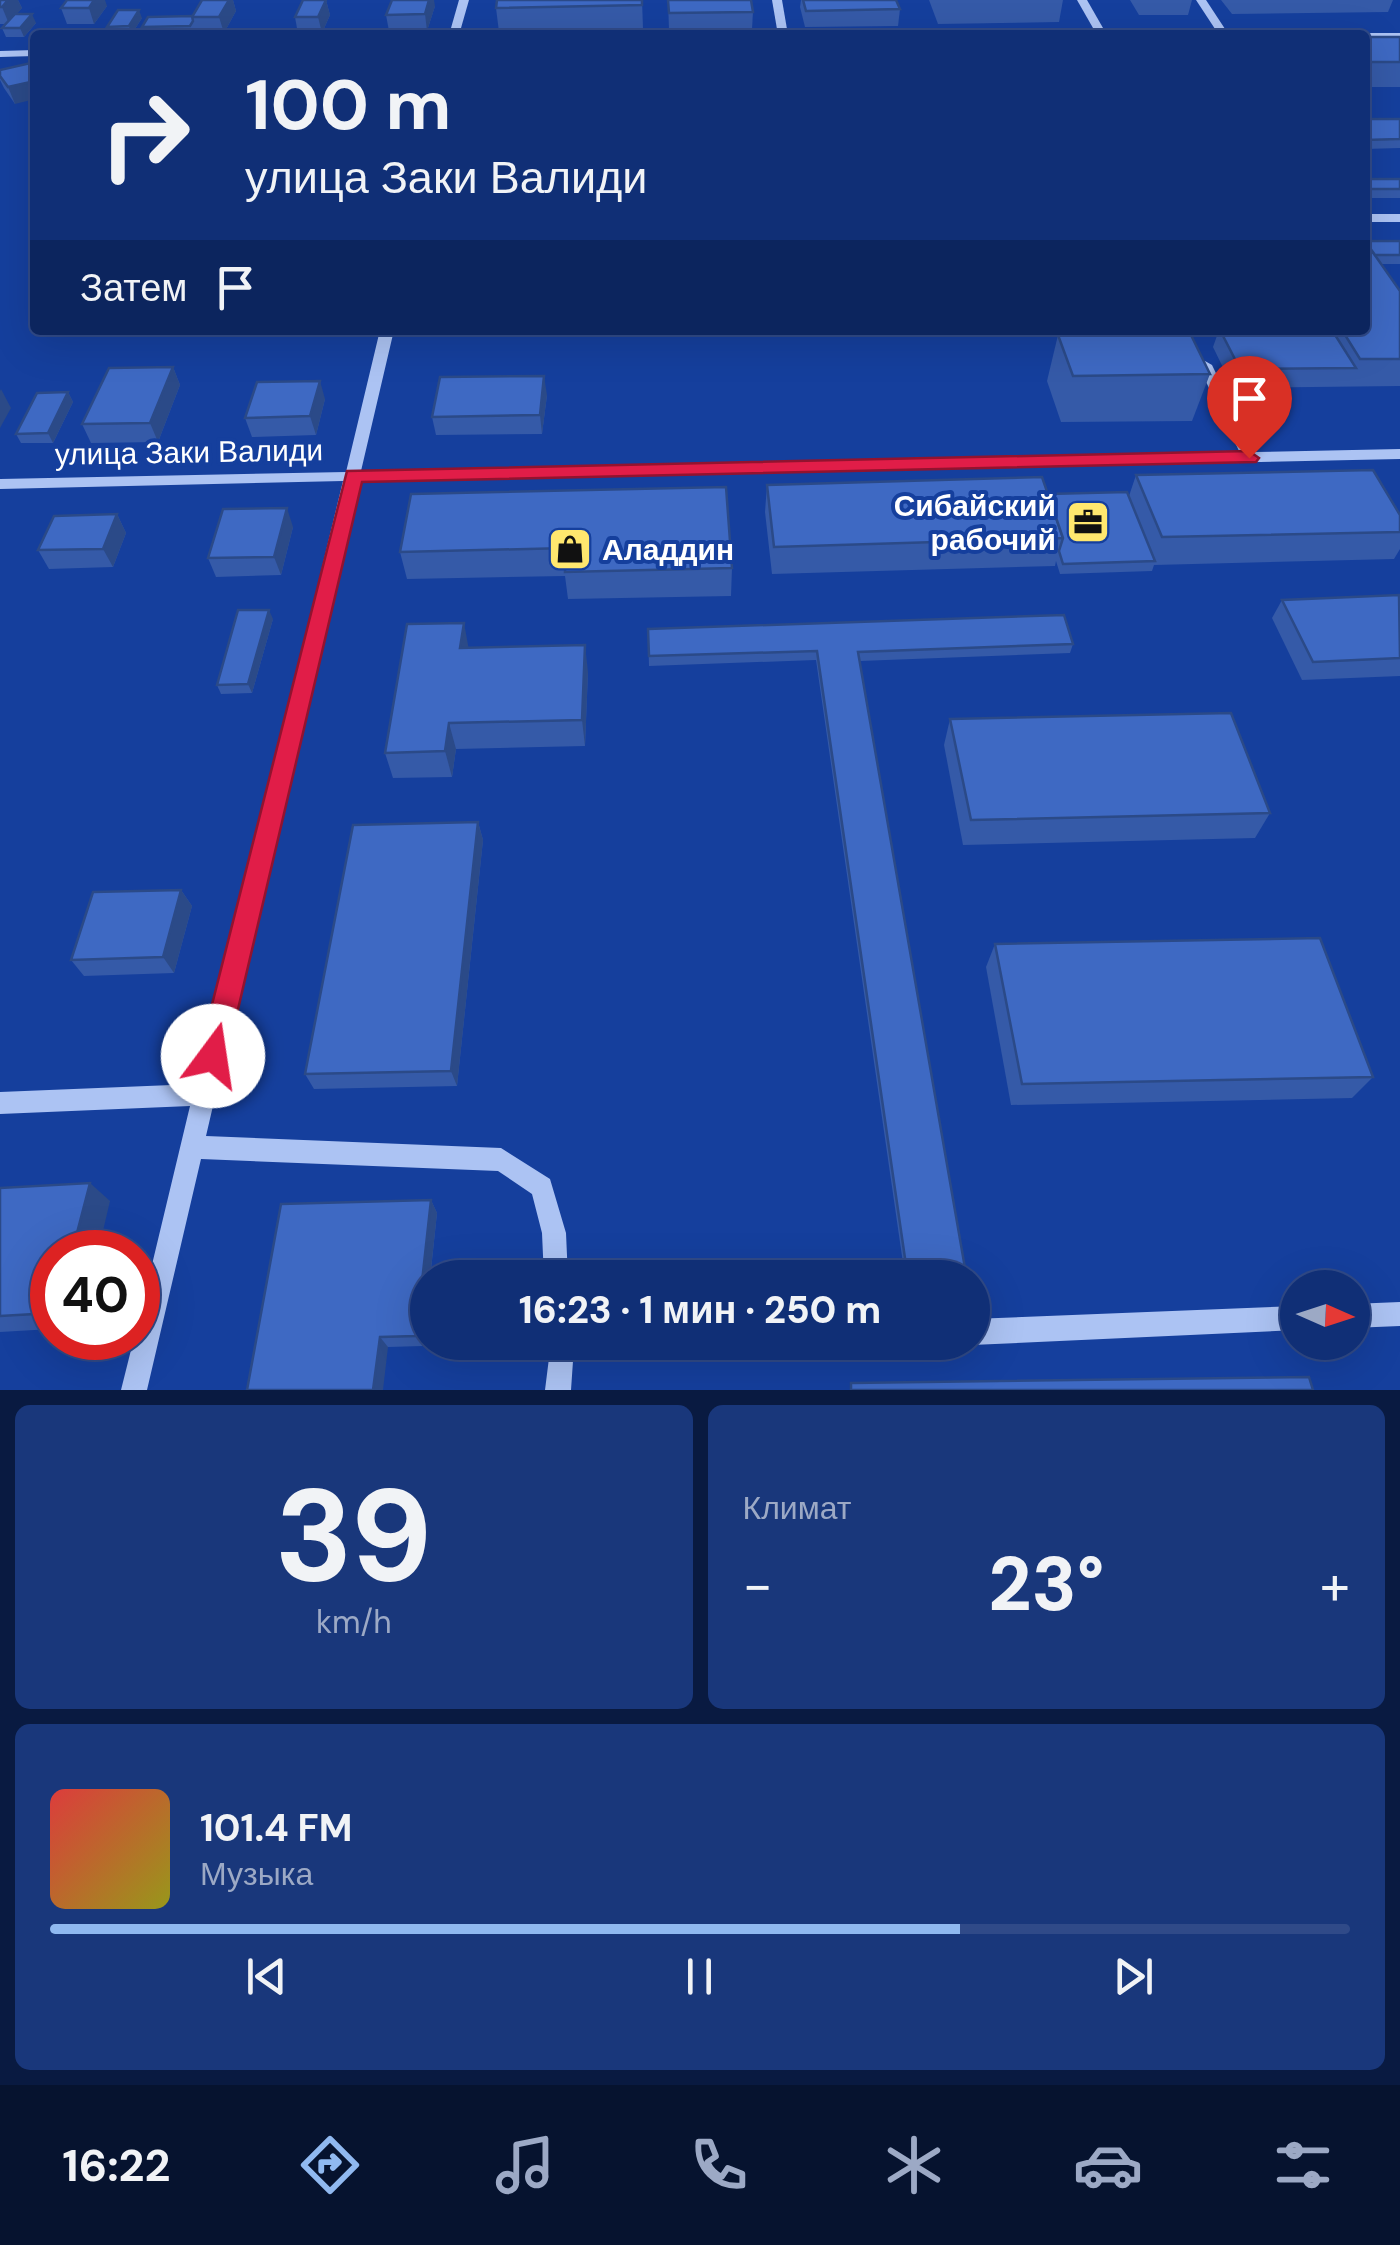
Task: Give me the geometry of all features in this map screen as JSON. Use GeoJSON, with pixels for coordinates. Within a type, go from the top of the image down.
{"type":"FeatureCollection","features":[{"type":"Feature","properties":{"kind":"street"},"geometry":{"type":"LineString","coordinates":[[455,30],[464,0]]}},
{"type":"Feature","properties":{"kind":"street"},"geometry":{"type":"LineString","coordinates":[[778,0],[782,30]]}},
{"type":"Feature","properties":{"kind":"street"},"geometry":{"type":"LineString","coordinates":[[1082,0],[1099,30]]}},
{"type":"Feature","properties":{"kind":"street"},"geometry":{"type":"LineString","coordinates":[[1201,0],[1221,30]]}},
{"type":"Feature","properties":{"kind":"street"},"geometry":{"type":"LineString","coordinates":[[1370,36],[1400,36]]}},
{"type":"Feature","properties":{"kind":"street"},"geometry":{"type":"LineString","coordinates":[[0,54],[30,53]]}},
{"type":"Feature","properties":{"kind":"street"},"geometry":{"type":"LineString","coordinates":[[1370,218],[1400,218]]}},
{"type":"Feature","properties":{"kind":"street"},"geometry":{"type":"LineString","coordinates":[[134,1390],[386,335]]}},
{"type":"Feature","properties":{"kind":"street"},"geometry":{"type":"LineString","coordinates":[[1205,365],[1249,458]]}},
{"type":"Feature","properties":{"kind":"street","name":"улица Заки Валиди"},"geometry":{"type":"LineString","coordinates":[[0,484],[1400,454]]}},
{"type":"Feature","properties":{"kind":"street"},"geometry":{"type":"LineString","coordinates":[[0,1102],[204,1095]]}},
{"type":"Feature","properties":{"kind":"street"},"geometry":{"type":"LineString","coordinates":[[191,1148],[501,1160],[542,1186],[554,1232],[555,1260]]}},
{"type":"Feature","properties":{"kind":"street"},"geometry":{"type":"LineString","coordinates":[[1370,1315],[1400,1314]]}},
{"type":"Feature","properties":{"kind":"street"},"geometry":{"type":"LineString","coordinates":[[990,1331],[1280,1319]]}},
{"type":"Feature","properties":{"kind":"street"},"geometry":{"type":"LineString","coordinates":[[558,1390],[559,1360]]}},
{"type":"Feature","properties":{"kind":"building"},"geometry":{"type":"Polygon","coordinates":[[[67,0],[94,0],[89,8],[61,8],[67,0]]]}},
{"type":"Feature","properties":{"kind":"building"},"geometry":{"type":"Polygon","coordinates":[[[202,0],[229,0],[219,17],[192,17],[202,0]]]}},
{"type":"Feature","properties":{"kind":"building"},"geometry":{"type":"Polygon","coordinates":[[[303,0],[326,0],[318,17],[295,17],[303,0]]]}},
{"type":"Feature","properties":{"kind":"building"},"geometry":{"type":"Polygon","coordinates":[[[392,0],[429,0],[425,14],[386,15],[392,0]]]}},
{"type":"Feature","properties":{"kind":"building"},"geometry":{"type":"Polygon","coordinates":[[[497,0],[642,0],[642,5],[496,8],[497,0]]]}},
{"type":"Feature","properties":{"kind":"building"},"geometry":{"type":"Polygon","coordinates":[[[668,0],[751,0],[753,12],[669,13],[668,0]]]}},
{"type":"Feature","properties":{"kind":"building"},"geometry":{"type":"Polygon","coordinates":[[[803,0],[896,0],[900,9],[806,11],[803,0]]]}},
{"type":"Feature","properties":{"kind":"building"},"geometry":{"type":"Polygon","coordinates":[[[118,10],[139,10],[129,26],[107,27],[118,10]]]}},
{"type":"Feature","properties":{"kind":"building"},"geometry":{"type":"Polygon","coordinates":[[[15,14],[32,14],[20,28],[2,28],[15,14]]]}},
{"type":"Feature","properties":{"kind":"building"},"geometry":{"type":"Polygon","coordinates":[[[192,16],[190,26],[142,27],[148,17],[192,16]]]}},
{"type":"Feature","properties":{"kind":"building"},"geometry":{"type":"Polygon","coordinates":[[[1370,37],[1400,37],[1400,62],[1370,62],[1370,37]]]}},
{"type":"Feature","properties":{"kind":"building"},"geometry":{"type":"Polygon","coordinates":[[[30,63],[30,82],[8,87],[0,70],[30,63]]]}},
{"type":"Feature","properties":{"kind":"building"},"geometry":{"type":"Polygon","coordinates":[[[1370,119],[1400,119],[1400,139],[1370,140],[1370,119]]]}},
{"type":"Feature","properties":{"kind":"building"},"geometry":{"type":"Polygon","coordinates":[[[1370,179],[1400,179],[1400,189],[1370,189],[1370,179]]]}},
{"type":"Feature","properties":{"kind":"building"},"geometry":{"type":"Polygon","coordinates":[[[1370,241],[1400,241],[1400,255],[1375,255],[1370,241]]]}},
{"type":"Feature","properties":{"kind":"building"},"geometry":{"type":"Polygon","coordinates":[[[1370,248],[1400,291],[1400,359],[1360,359],[1345,335],[1370,335],[1370,248]]]}},
{"type":"Feature","properties":{"kind":"building"},"geometry":{"type":"Polygon","coordinates":[[[1058,335],[1191,335],[1210,374],[1073,376],[1058,335]]]}},
{"type":"Feature","properties":{"kind":"building"},"geometry":{"type":"Polygon","coordinates":[[[1223,335],[1335,335],[1356,368],[1240,369],[1223,335]]]}},
{"type":"Feature","properties":{"kind":"building"},"geometry":{"type":"Polygon","coordinates":[[[173,367],[150,423],[82,424],[109,368],[173,367]]]}},
{"type":"Feature","properties":{"kind":"building"},"geometry":{"type":"Polygon","coordinates":[[[544,376],[540,415],[432,417],[440,377],[544,376]]]}},
{"type":"Feature","properties":{"kind":"building"},"geometry":{"type":"Polygon","coordinates":[[[320,381],[310,416],[245,418],[257,382],[320,381]]]}},
{"type":"Feature","properties":{"kind":"building"},"geometry":{"type":"Polygon","coordinates":[[[68,392],[48,433],[16,434],[37,393],[68,392]]]}},
{"type":"Feature","properties":{"kind":"building"},"geometry":{"type":"Polygon","coordinates":[[[1373,470],[1400,515],[1400,532],[1162,537],[1136,475],[1373,470]]]}},
{"type":"Feature","properties":{"kind":"building"},"geometry":{"type":"Polygon","coordinates":[[[1042,477],[1063,538],[774,547],[767,485],[1042,477]]]}},
{"type":"Feature","properties":{"kind":"building"},"geometry":{"type":"Polygon","coordinates":[[[726,487],[732,568],[565,572],[566,548],[400,552],[411,494],[726,487]]]}},
{"type":"Feature","properties":{"kind":"building"},"geometry":{"type":"Polygon","coordinates":[[[1127,492],[1155,561],[1063,564],[1059,551],[1063,538],[1048,494],[1127,492]]]}},
{"type":"Feature","properties":{"kind":"building"},"geometry":{"type":"Polygon","coordinates":[[[287,508],[274,557],[208,558],[223,509],[287,508]]]}},
{"type":"Feature","properties":{"kind":"building"},"geometry":{"type":"Polygon","coordinates":[[[117,514],[103,549],[38,550],[54,516],[117,514]]]}},
{"type":"Feature","properties":{"kind":"building"},"geometry":{"type":"Polygon","coordinates":[[[1399,595],[1400,658],[1313,662],[1282,600],[1399,595]]]}},
{"type":"Feature","properties":{"kind":"building"},"geometry":{"type":"Polygon","coordinates":[[[238,610],[269,610],[248,684],[217,685],[238,610]]]}},
{"type":"Feature","properties":{"kind":"building"},"geometry":{"type":"Polygon","coordinates":[[[1064,615],[1073,644],[858,652],[964,1260],[905,1260],[817,651],[649,656],[648,629],[1064,615]]]}},
{"type":"Feature","properties":{"kind":"building"},"geometry":{"type":"Polygon","coordinates":[[[464,623],[460,648],[585,645],[582,720],[449,723],[445,751],[385,753],[407,624],[464,623]]]}},
{"type":"Feature","properties":{"kind":"building"},"geometry":{"type":"Polygon","coordinates":[[[1231,713],[1270,813],[971,820],[950,719],[1231,713]]]}},
{"type":"Feature","properties":{"kind":"building"},"geometry":{"type":"Polygon","coordinates":[[[478,822],[451,1071],[305,1074],[353,825],[478,822]]]}},
{"type":"Feature","properties":{"kind":"building"},"geometry":{"type":"Polygon","coordinates":[[[181,890],[163,957],[71,960],[93,892],[181,890]]]}},
{"type":"Feature","properties":{"kind":"building"},"geometry":{"type":"Polygon","coordinates":[[[1320,938],[1373,1077],[1022,1084],[995,944],[1320,938]]]}},
{"type":"Feature","properties":{"kind":"building"},"geometry":{"type":"Polygon","coordinates":[[[90,1183],[78,1230],[30,1230],[30,1314],[0,1316],[0,1188],[90,1183]]]}},
{"type":"Feature","properties":{"kind":"building"},"geometry":{"type":"Polygon","coordinates":[[[431,1200],[424,1260],[410,1260],[410,1336],[380,1337],[373,1390],[247,1390],[281,1204],[431,1200]]]}},
{"type":"Feature","properties":{"kind":"building"},"geometry":{"type":"Polygon","coordinates":[[[1309,1377],[1313,1390],[851,1390],[851,1383],[1309,1377]]]}},
{"type":"Feature","properties":{"kind":"place","name":"Сибайский рабочий"},"geometry":{"type":"Point","coordinates":[1088,522]}},
{"type":"Feature","properties":{"kind":"place","name":"Аладдин"},"geometry":{"type":"Point","coordinates":[570,549]}},
{"type":"Feature","properties":{"kind":"route"},"geometry":{"type":"LineString","coordinates":[[213,1056],[354,476],[1249,458]]}}]}
